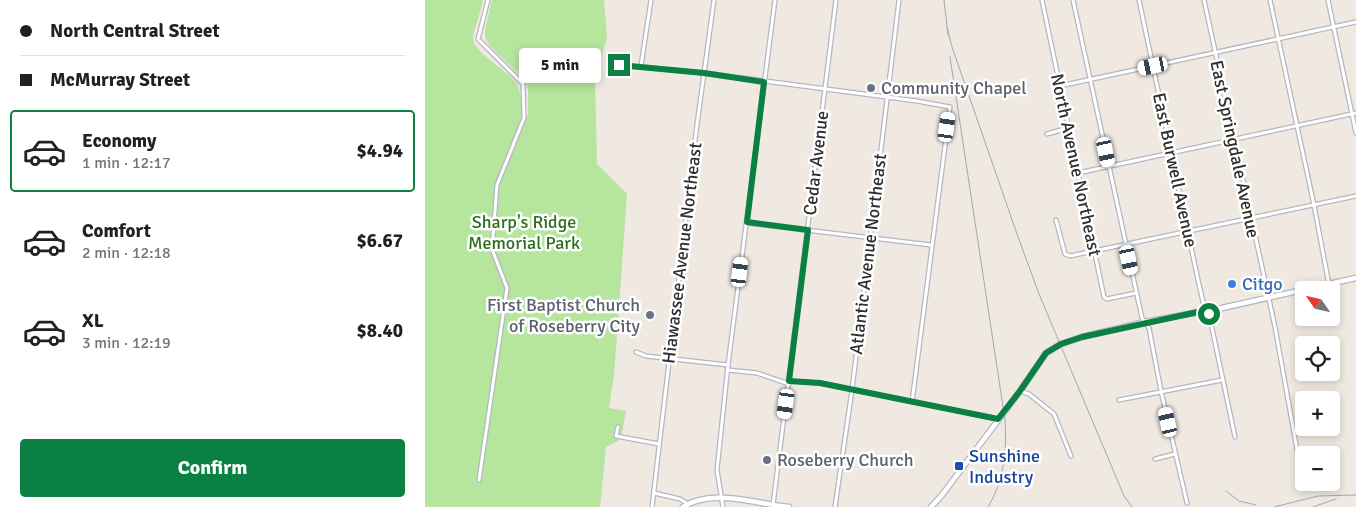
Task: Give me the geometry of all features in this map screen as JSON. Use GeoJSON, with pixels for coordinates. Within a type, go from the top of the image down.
{"type":"FeatureCollection","features":[{"type":"Feature","properties":{"kind":"main road"},"geometry":{"type":"LineString","coordinates":[[1340,281],[1356,278]]}},
{"type":"Feature","properties":{"kind":"main road"},"geometry":{"type":"LineString","coordinates":[[931,507],[1020,391],[1046,353],[1061,344],[1145,322],[1222,308],[1295,291]]}},
{"type":"Feature","properties":{"kind":"main road"},"geometry":{"type":"LineString","coordinates":[[683,507],[709,499],[721,498],[789,507]]}},
{"type":"Feature","properties":{"kind":"street"},"geometry":{"type":"LineString","coordinates":[[479,480],[507,288],[492,249],[497,185],[524,118],[523,84],[478,39],[488,0]]}},
{"type":"Feature","properties":{"kind":"street"},"geometry":{"type":"LineString","coordinates":[[641,66],[651,0]]}},
{"type":"Feature","properties":{"kind":"street","name":"Hiawassee Avenue Northeast"},"geometry":{"type":"LineString","coordinates":[[652,507],[714,0]]}},
{"type":"Feature","properties":{"kind":"street"},"geometry":{"type":"LineString","coordinates":[[723,507],[717,470],[728,367],[775,0]]}},
{"type":"Feature","properties":{"kind":"street","name":"Cedar Avenue"},"geometry":{"type":"LineString","coordinates":[[773,506],[836,0]]}},
{"type":"Feature","properties":{"kind":"street","name":"Atlantic Avenue Northeast"},"geometry":{"type":"LineString","coordinates":[[835,507],[899,0]]}},
{"type":"Feature","properties":{"kind":"street","name":"North Avenue Northeast"},"geometry":{"type":"LineString","coordinates":[[1043,0],[1059,86],[1105,299],[1137,293]]}},
{"type":"Feature","properties":{"kind":"street"},"geometry":{"type":"LineString","coordinates":[[1073,0],[1141,318],[1149,328],[1161,391],[1187,503]]}},
{"type":"Feature","properties":{"kind":"street","name":"East Burwell Avenue"},"geometry":{"type":"LineString","coordinates":[[1139,0],[1187,232],[1204,306],[1209,314],[1235,437]]}},
{"type":"Feature","properties":{"kind":"street","name":"East Springdale Avenue"},"geometry":{"type":"LineString","coordinates":[[1203,0],[1280,354],[1296,446]]}},
{"type":"Feature","properties":{"kind":"street"},"geometry":{"type":"LineString","coordinates":[[1270,0],[1329,281]]}},
{"type":"Feature","properties":{"kind":"street"},"geometry":{"type":"LineString","coordinates":[[1328,0],[1354,113],[1356,133]]}},
{"type":"Feature","properties":{"kind":"street"},"geometry":{"type":"LineString","coordinates":[[1059,86],[1356,22]]}},
{"type":"Feature","properties":{"kind":"street"},"geometry":{"type":"LineString","coordinates":[[619,65],[704,73],[950,107],[912,402]]}},
{"type":"Feature","properties":{"kind":"street"},"geometry":{"type":"LineString","coordinates":[[1078,173],[1354,113]]}},
{"type":"Feature","properties":{"kind":"street"},"geometry":{"type":"LineString","coordinates":[[1047,134],[1069,128]]}},
{"type":"Feature","properties":{"kind":"street"},"geometry":{"type":"LineString","coordinates":[[1056,220],[1065,254],[1070,256],[1356,196]]}},
{"type":"Feature","properties":{"kind":"street"},"geometry":{"type":"LineString","coordinates":[[747,222],[931,245]]}},
{"type":"Feature","properties":{"kind":"street"},"geometry":{"type":"LineString","coordinates":[[636,352],[641,355],[728,367],[789,382],[820,383],[998,419]]}},
{"type":"Feature","properties":{"kind":"street"},"geometry":{"type":"LineString","coordinates":[[1119,400],[1222,380]]}},
{"type":"Feature","properties":{"kind":"street"},"geometry":{"type":"LineString","coordinates":[[1020,391],[1029,394],[1054,414],[1071,456]]}},
{"type":"Feature","properties":{"kind":"street"},"geometry":{"type":"LineString","coordinates":[[618,427],[616,436],[659,444]]}},
{"type":"Feature","properties":{"kind":"street"},"geometry":{"type":"LineString","coordinates":[[1155,459],[1175,454]]}},
{"type":"Feature","properties":{"kind":"street"},"geometry":{"type":"LineString","coordinates":[[653,493],[680,498],[688,504]]}},
{"type":"Feature","properties":{"kind":"green space","name":"Sharp's Ridge Memorial Park"},"geometry":{"type":"Polygon","coordinates":[[[425,0],[483,0],[473,35],[475,44],[485,56],[506,72],[516,83],[520,94],[522,114],[528,115],[528,89],[525,80],[490,46],[485,38],[492,0],[604,0],[607,37],[595,80],[597,164],[627,194],[614,376],[609,408],[626,411],[621,439],[606,447],[600,507],[425,507],[425,0]]]}},
{"type":"Feature","properties":{"kind":"railway"},"geometry":{"type":"LineString","coordinates":[[944,0],[948,35]]}},
{"type":"Feature","properties":{"kind":"railway"},"geometry":{"type":"LineString","coordinates":[[947,27],[952,47],[1039,294],[1124,496],[1132,507]]}},
{"type":"Feature","properties":{"kind":"railway"},"geometry":{"type":"LineString","coordinates":[[950,57],[1005,420],[1005,454],[1001,476],[988,507]]}},
{"type":"Feature","properties":{"kind":"railway"},"geometry":{"type":"LineString","coordinates":[[1226,491],[1239,501],[1256,505]]}},
{"type":"Feature","properties":{"kind":"railway"},"geometry":{"type":"LineString","coordinates":[[1274,507],[1318,496],[1356,495]]}},
{"type":"Feature","properties":{"kind":"railway"},"geometry":{"type":"LineString","coordinates":[[1313,507],[1336,499]]}},
{"type":"Feature","properties":{"kind":"place","name":"Community Chapel"},"geometry":{"type":"Point","coordinates":[871,88]}},
{"type":"Feature","properties":{"kind":"place","name":"Citgo"},"geometry":{"type":"Point","coordinates":[1232,284]}},
{"type":"Feature","properties":{"kind":"place","name":"First Baptist Church of Roseberry City"},"geometry":{"type":"Point","coordinates":[650,315]}},
{"type":"Feature","properties":{"kind":"place","name":"Roseberry Church"},"geometry":{"type":"Point","coordinates":[767,460]}},
{"type":"Feature","properties":{"kind":"place","name":"Sunshine Industry"},"geometry":{"type":"Point","coordinates":[959,466]}},
{"type":"Feature","properties":{"kind":"route"},"geometry":{"type":"LineString","coordinates":[[619,65],[704,73],[764,82],[747,222],[808,230],[789,381],[820,383],[998,419],[1046,353],[1061,344],[1145,322],[1207,310],[1209,314]]}}]}
